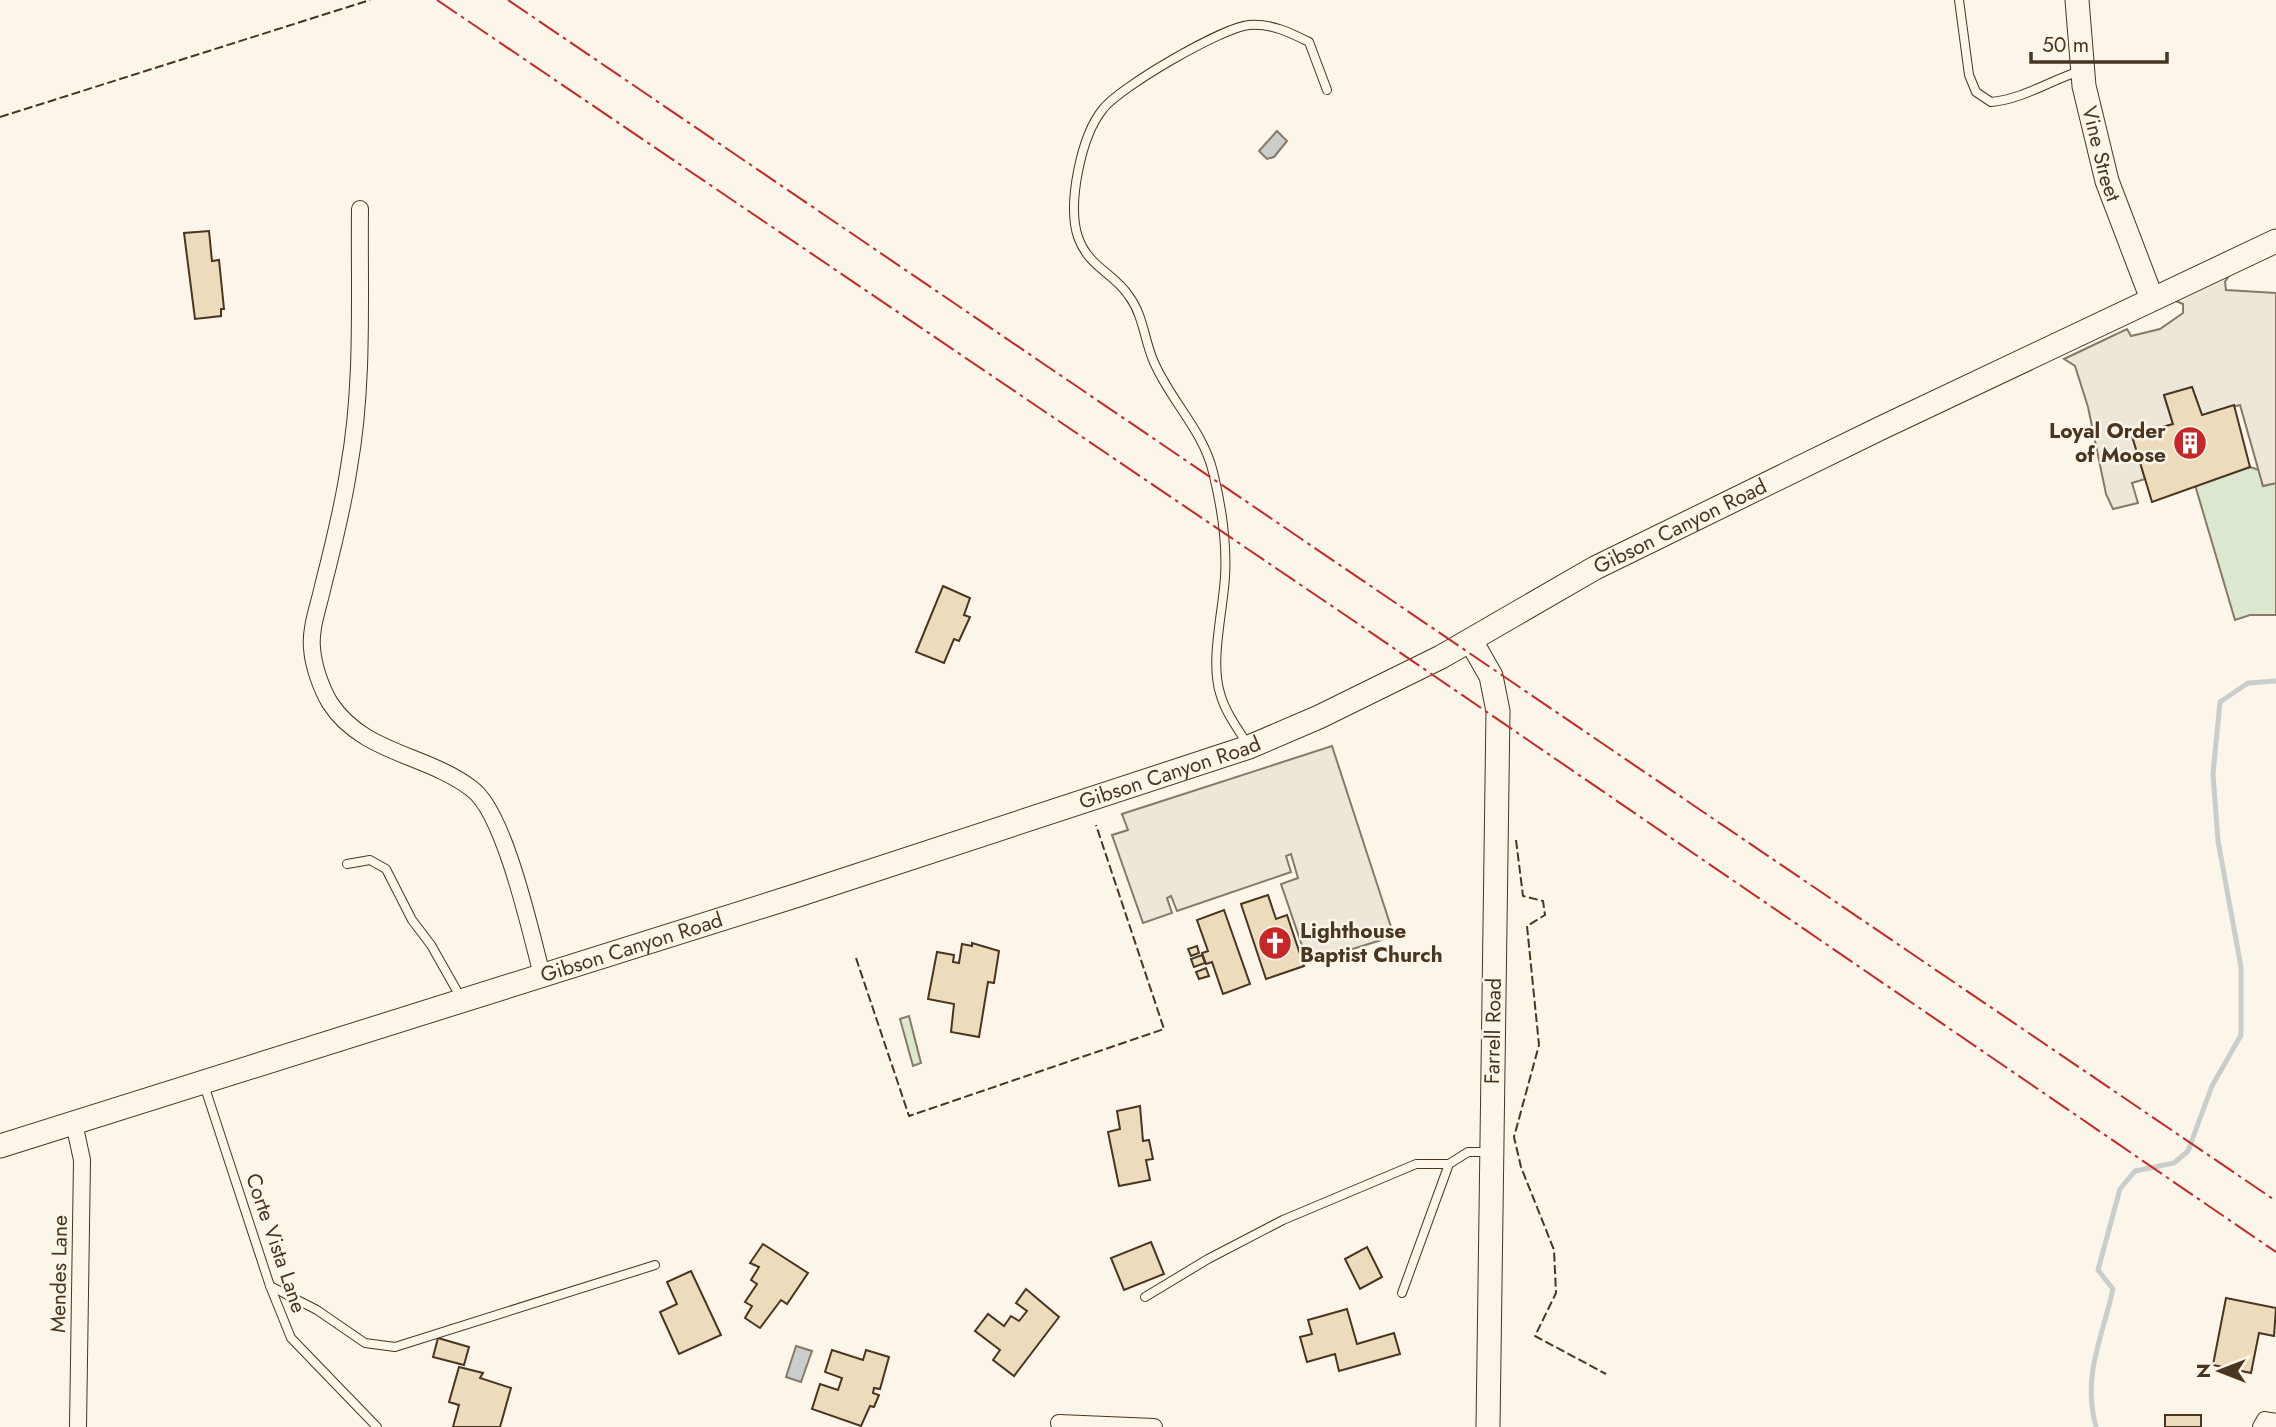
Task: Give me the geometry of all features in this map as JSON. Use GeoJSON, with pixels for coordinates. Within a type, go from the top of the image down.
{"type":"FeatureCollection","features":[{"type":"Feature","properties":{"kind":"main road","name":"Vine Street"},"geometry":{"type":"LineString","coordinates":[[2077,0],[2082,71],[2107,181],[2152,299]]}},
{"type":"Feature","properties":{"kind":"main road","name":"Gibson Canyon Road"},"geometry":{"type":"LineString","coordinates":[[0,1146],[1249,747],[1337,709],[1471,641],[1595,568],[2152,299],[2276,242]]}},
{"type":"Feature","properties":{"kind":"main road","name":"Farrell Road"},"geometry":{"type":"LineString","coordinates":[[1471,641],[1491,676],[1498,711],[1488,1427]]}},
{"type":"Feature","properties":{"kind":"street"},"geometry":{"type":"LineString","coordinates":[[360,209],[357,404],[350,466],[316,617],[312,647],[317,670],[329,702],[350,728],[374,743],[426,764],[474,789],[492,814],[516,882],[542,975]]}},
{"type":"Feature","properties":{"kind":"street","name":"Mendes Lane"},"geometry":{"type":"LineString","coordinates":[[74,1123],[82,1160],[78,1427]]}},
{"type":"Feature","properties":{"kind":"street"},"geometry":{"type":"LineString","coordinates":[[1059,1423],[1154,1427]]}},
{"type":"Feature","properties":{"kind":"lane"},"geometry":{"type":"LineString","coordinates":[[1959,0],[1969,75],[1976,92],[1991,102],[2015,100],[2051,80],[2082,71]]}},
{"type":"Feature","properties":{"kind":"lane"},"geometry":{"type":"LineString","coordinates":[[1249,747],[1220,692],[1217,666],[1225,574],[1213,470],[1202,441],[1153,361],[1138,310],[1127,293],[1091,262],[1078,236],[1074,202],[1080,161],[1103,109],[1161,66],[1196,47],[1248,25],[1284,29],[1309,42],[1327,90]]}},
{"type":"Feature","properties":{"kind":"lane"},"geometry":{"type":"LineString","coordinates":[[346,864],[370,860],[386,869],[412,920],[431,945],[463,1000]]}},
{"type":"Feature","properties":{"kind":"lane","name":"Corte Vista Lane"},"geometry":{"type":"LineString","coordinates":[[203,1082],[270,1286],[291,1338],[377,1427]]}},
{"type":"Feature","properties":{"kind":"lane"},"geometry":{"type":"LineString","coordinates":[[1145,1297],[1283,1220],[1416,1164],[1449,1164],[1468,1152],[1490,1152]]}},
{"type":"Feature","properties":{"kind":"lane"},"geometry":{"type":"LineString","coordinates":[[1402,1293],[1449,1164]]}},
{"type":"Feature","properties":{"kind":"lane"},"geometry":{"type":"LineString","coordinates":[[270,1286],[317,1310],[365,1343],[395,1347],[655,1265]]}},
{"type":"Feature","properties":{"kind":"green space"},"geometry":{"type":"Polygon","coordinates":[[[2250,467],[2259,470],[2263,486],[2276,483],[2276,615],[2250,615],[2235,620],[2195,485],[2250,467]]]}},
{"type":"Feature","properties":{"kind":"green space"},"geometry":{"type":"Polygon","coordinates":[[[909,1016],[921,1063],[913,1066],[900,1019],[909,1016]]]}},
{"type":"Feature","properties":{"kind":"shaded area"},"geometry":{"type":"Polygon","coordinates":[[[1277,131],[1287,141],[1274,157],[1267,159],[1259,151],[1277,131]]]}},
{"type":"Feature","properties":{"kind":"shaded area"},"geometry":{"type":"Polygon","coordinates":[[[2230,274],[2225,282],[2226,290],[2276,293],[2276,483],[2263,486],[2240,405],[2202,415],[2192,387],[2164,396],[2173,424],[2132,436],[2145,479],[2132,483],[2138,503],[2113,509],[2106,494],[2088,407],[2075,366],[2064,359],[2127,329],[2131,336],[2160,329],[2183,313],[2183,304],[2173,300],[2230,274]]]}},
{"type":"Feature","properties":{"kind":"shaded area"},"geometry":{"type":"Polygon","coordinates":[[[1332,746],[1394,936],[1308,963],[1281,884],[1298,878],[1291,854],[1286,856],[1291,872],[1177,911],[1171,896],[1167,898],[1172,913],[1143,923],[1112,835],[1128,830],[1122,814],[1332,746]]]}},
{"type":"Feature","properties":{"kind":"shaded area"},"geometry":{"type":"Polygon","coordinates":[[[796,1346],[812,1351],[801,1382],[786,1377],[796,1346]]]}},
{"type":"Feature","properties":{"kind":"building"},"geometry":{"type":"Polygon","coordinates":[[[209,231],[212,261],[219,260],[224,309],[221,309],[221,316],[195,319],[184,233],[209,231]]]}},
{"type":"Feature","properties":{"kind":"building","name":"Loyal Order of Moose"},"geometry":{"type":"Polygon","coordinates":[[[2192,387],[2202,415],[2234,405],[2250,467],[2152,502],[2132,436],[2173,424],[2164,395],[2192,387]]]}},
{"type":"Feature","properties":{"kind":"building"},"geometry":{"type":"Polygon","coordinates":[[[943,586],[970,598],[964,615],[970,617],[959,641],[954,639],[944,663],[916,652],[943,586]]]}},
{"type":"Feature","properties":{"kind":"building","name":"Lighthouse Baptist Church"},"geometry":{"type":"Polygon","coordinates":[[[1268,895],[1276,919],[1287,915],[1304,966],[1266,979],[1241,904],[1268,895]]]}},
{"type":"Feature","properties":{"kind":"building"},"geometry":{"type":"Polygon","coordinates":[[[1224,910],[1250,984],[1223,994],[1212,962],[1206,964],[1202,953],[1208,951],[1197,920],[1224,910]]]}},
{"type":"Feature","properties":{"kind":"building"},"geometry":{"type":"Polygon","coordinates":[[[972,943],[999,951],[994,983],[988,982],[979,1037],[951,1032],[954,1004],[928,999],[937,952],[954,955],[953,962],[959,963],[962,944],[972,946],[972,943]]]}},
{"type":"Feature","properties":{"kind":"building"},"geometry":{"type":"Polygon","coordinates":[[[1197,946],[1199,953],[1191,956],[1188,949],[1197,946]]]}},
{"type":"Feature","properties":{"kind":"building"},"geometry":{"type":"Polygon","coordinates":[[[1202,955],[1205,963],[1194,967],[1191,959],[1202,955]]]}},
{"type":"Feature","properties":{"kind":"building"},"geometry":{"type":"Polygon","coordinates":[[[1206,968],[1209,976],[1199,979],[1196,972],[1206,968]]]}},
{"type":"Feature","properties":{"kind":"building"},"geometry":{"type":"Polygon","coordinates":[[[1140,1106],[1143,1141],[1149,1140],[1153,1159],[1146,1160],[1150,1180],[1119,1186],[1108,1132],[1120,1129],[1117,1111],[1140,1106]]]}},
{"type":"Feature","properties":{"kind":"building"},"geometry":{"type":"Polygon","coordinates":[[[1151,1242],[1164,1274],[1124,1290],[1111,1258],[1151,1242]]]}},
{"type":"Feature","properties":{"kind":"building"},"geometry":{"type":"Polygon","coordinates":[[[763,1244],[808,1273],[787,1304],[781,1300],[760,1328],[745,1318],[752,1306],[745,1302],[757,1284],[751,1280],[759,1267],[750,1263],[763,1244]]]}},
{"type":"Feature","properties":{"kind":"building"},"geometry":{"type":"Polygon","coordinates":[[[1367,1247],[1382,1277],[1360,1289],[1345,1259],[1367,1247]]]}},
{"type":"Feature","properties":{"kind":"building"},"geometry":{"type":"Polygon","coordinates":[[[691,1271],[721,1335],[679,1354],[660,1312],[677,1304],[667,1282],[691,1271]]]}},
{"type":"Feature","properties":{"kind":"building"},"geometry":{"type":"Polygon","coordinates":[[[1026,1289],[1059,1317],[1014,1376],[993,1360],[1000,1350],[975,1331],[988,1314],[1004,1326],[1011,1316],[1019,1321],[1027,1311],[1016,1303],[1026,1289]]]}},
{"type":"Feature","properties":{"kind":"building"},"geometry":{"type":"Polygon","coordinates":[[[2226,1298],[2276,1308],[2274,1336],[2259,1333],[2251,1373],[2213,1365],[2226,1298]]]}},
{"type":"Feature","properties":{"kind":"building"},"geometry":{"type":"Polygon","coordinates":[[[1347,1309],[1357,1344],[1394,1333],[1400,1354],[1339,1371],[1335,1354],[1307,1362],[1300,1337],[1312,1334],[1308,1320],[1347,1309]]]}},
{"type":"Feature","properties":{"kind":"building"},"geometry":{"type":"Polygon","coordinates":[[[438,1338],[469,1347],[464,1365],[433,1357],[438,1338]]]}},
{"type":"Feature","properties":{"kind":"building"},"geometry":{"type":"Polygon","coordinates":[[[832,1350],[863,1360],[866,1350],[889,1357],[880,1389],[874,1388],[873,1393],[879,1395],[874,1407],[870,1406],[861,1426],[812,1409],[820,1384],[838,1390],[842,1378],[825,1372],[832,1350]]]}},
{"type":"Feature","properties":{"kind":"building"},"geometry":{"type":"Polygon","coordinates":[[[459,1367],[483,1373],[480,1378],[511,1388],[500,1427],[453,1427],[459,1405],[449,1402],[459,1367]]]}},
{"type":"Feature","properties":{"kind":"building"},"geometry":{"type":"Polygon","coordinates":[[[2165,1415],[2201,1415],[2201,1427],[2165,1427],[2165,1415]]]}},
{"type":"Feature","properties":{"kind":"waterway"},"geometry":{"type":"LineString","coordinates":[[2096,1427],[2092,1408],[2092,1374],[2113,1289],[2098,1270],[2120,1189],[2135,1171],[2174,1163],[2188,1151],[2212,1086],[2241,1035],[2241,967],[2218,841],[2213,774],[2220,702],[2248,683],[2276,681]]}},
{"type":"Feature","properties":{"kind":"fence"},"geometry":{"type":"LineString","coordinates":[[0,117],[370,0]]}},
{"type":"Feature","properties":{"kind":"fence"},"geometry":{"type":"LineString","coordinates":[[856,958],[909,1116],[1164,1029],[1096,825]]}},
{"type":"Feature","properties":{"kind":"fence"},"geometry":{"type":"LineString","coordinates":[[1516,840],[1523,896],[1543,901],[1545,915],[1527,926],[1539,1045],[1514,1137],[1521,1167],[1554,1250],[1556,1293],[1535,1336],[1606,1374]]}},
{"type":"Feature","properties":{"kind":"power"},"geometry":{"type":"LineString","coordinates":[[437,0],[1354,621],[2276,1252]]}},
{"type":"Feature","properties":{"kind":"power"},"geometry":{"type":"LineString","coordinates":[[508,0],[2276,1201]]}},
{"type":"Feature","properties":{"kind":"place","name":"Loyal Order of Moose"},"geometry":{"type":"Point","coordinates":[2190,443]}},
{"type":"Feature","properties":{"kind":"place","name":"Lighthouse Baptist Church"},"geometry":{"type":"Point","coordinates":[1275,943]}}]}
